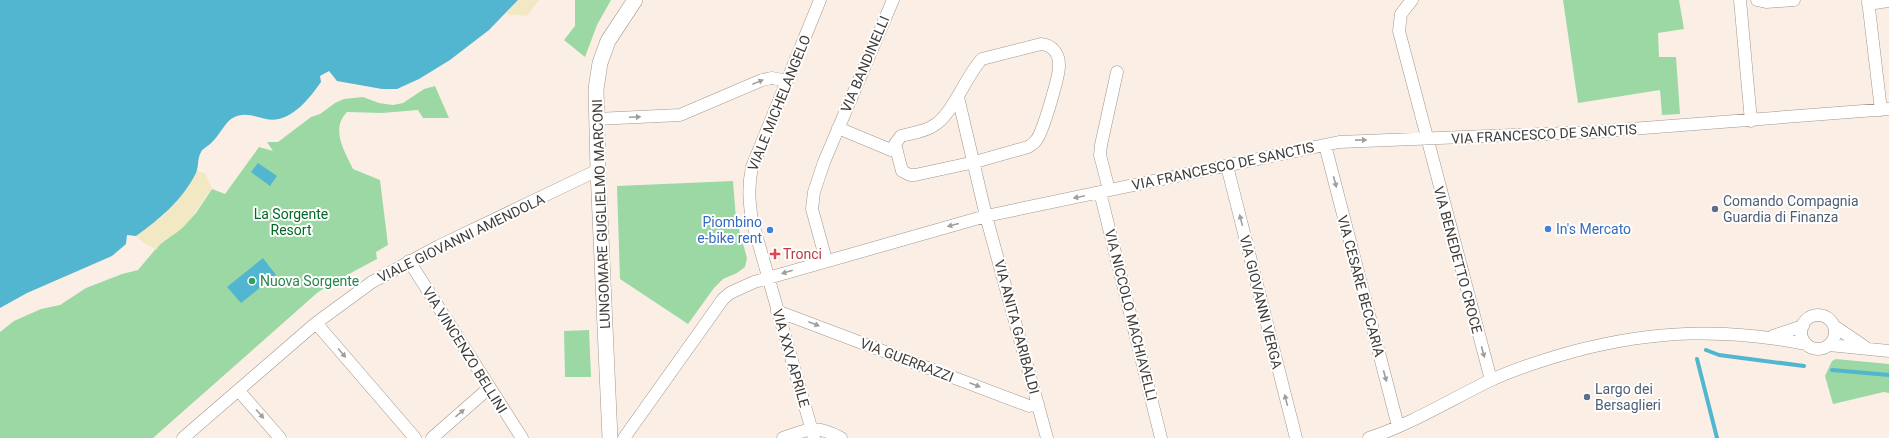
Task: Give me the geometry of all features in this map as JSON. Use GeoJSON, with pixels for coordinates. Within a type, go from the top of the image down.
{"type":"FeatureCollection","features":[{"type":"Feature","properties":{"kind":"street","name":"LUNGOMARE GUGLIELMO MARCONI"},"geometry":{"type":"LineString","coordinates":[[610,434],[598,170],[596,88],[600,63],[608,41],[635,0]]}},
{"type":"Feature","properties":{"kind":"street","name":"VIALE MICHELANGELO"},"geometry":{"type":"LineString","coordinates":[[768,278],[752,220],[749,202],[749,184],[752,167],[820,0]]}},
{"type":"Feature","properties":{"kind":"street","name":"VIA BANDINELLI"},"geometry":{"type":"LineString","coordinates":[[826,260],[812,209],[812,202],[824,162],[893,0]]}},
{"type":"Feature","properties":{"kind":"street","name":"VIA BENEDETTO CROCE"},"geometry":{"type":"LineString","coordinates":[[1412,0],[1401,14],[1399,31],[1426,139],[1491,380]]}},
{"type":"Feature","properties":{"kind":"street"},"geometry":{"type":"LineString","coordinates":[[1740,0],[1751,121]]}},
{"type":"Feature","properties":{"kind":"street"},"geometry":{"type":"LineString","coordinates":[[1757,0],[1766,2],[1794,0]]}},
{"type":"Feature","properties":{"kind":"street"},"geometry":{"type":"LineString","coordinates":[[1885,109],[1868,2],[1889,2]]}},
{"type":"Feature","properties":{"kind":"street"},"geometry":{"type":"LineString","coordinates":[[1041,44],[1051,47],[1057,55],[1059,70],[1037,139],[1028,147],[974,162],[910,176],[902,171],[896,144],[901,136],[934,126],[958,97],[976,66],[982,59],[1041,44]]}},
{"type":"Feature","properties":{"kind":"street","name":"VIA NICCOLO MACHIAVELLI"},"geometry":{"type":"LineString","coordinates":[[1117,72],[1100,155],[1105,191],[1160,438]]}},
{"type":"Feature","properties":{"kind":"street"},"geometry":{"type":"LineString","coordinates":[[596,119],[680,115],[762,80],[772,78],[787,81]]}},
{"type":"Feature","properties":{"kind":"street","name":"VIA ANITA GARIBALDI"},"geometry":{"type":"LineString","coordinates":[[958,97],[986,216],[1047,438]]}},
{"type":"Feature","properties":{"kind":"street","name":"VIA FRANCESCO DE SANCTIS"},"geometry":{"type":"LineString","coordinates":[[624,438],[723,299],[738,289],[826,260],[986,216],[1325,144],[1351,140],[1426,139],[1592,132],[1751,121],[1885,109]]}},
{"type":"Feature","properties":{"kind":"street","name":"VIA BANDINELLI"},"geometry":{"type":"LineString","coordinates":[[838,128],[891,150],[897,151]]}},
{"type":"Feature","properties":{"kind":"street","name":"VIA CESARE BECCARIA"},"geometry":{"type":"LineString","coordinates":[[1325,144],[1398,426]]}},
{"type":"Feature","properties":{"kind":"street","name":"VIA GIOVANNI VERGA"},"geometry":{"type":"LineString","coordinates":[[1227,166],[1296,438]]}},
{"type":"Feature","properties":{"kind":"street","name":"VIALE GIOVANNI AMENDOLA"},"geometry":{"type":"LineString","coordinates":[[183,438],[316,323],[372,282],[409,261],[598,170]]}},
{"type":"Feature","properties":{"kind":"street","name":"VIA VINCENZO BELLINI"},"geometry":{"type":"LineString","coordinates":[[409,261],[522,438]]}},
{"type":"Feature","properties":{"kind":"street","name":"VIA XXV APRILE"},"geometry":{"type":"LineString","coordinates":[[768,278],[813,433]]}},
{"type":"Feature","properties":{"kind":"street","name":"VIA GUERRAZZI"},"geometry":{"type":"LineString","coordinates":[[777,310],[1029,406],[1038,404]]}},
{"type":"Feature","properties":{"kind":"street"},"geometry":{"type":"LineString","coordinates":[[1806,344],[1802,332],[1803,326],[1809,318],[1817,315],[1825,317],[1834,326],[1866,348]]}},
{"type":"Feature","properties":{"kind":"street"},"geometry":{"type":"LineString","coordinates":[[316,323],[415,438]]}},
{"type":"Feature","properties":{"kind":"street"},"geometry":{"type":"LineString","coordinates":[[1772,337],[1803,326]]}},
{"type":"Feature","properties":{"kind":"street"},"geometry":{"type":"LineString","coordinates":[[1829,345],[1835,336],[1834,326]]}},
{"type":"Feature","properties":{"kind":"street"},"geometry":{"type":"LineString","coordinates":[[1369,438],[1398,426],[1491,380],[1547,359],[1604,344],[1647,336],[1674,333],[1707,333],[1772,337],[1806,344],[1817,349],[1829,345],[1889,351]]}},
{"type":"Feature","properties":{"kind":"street"},"geometry":{"type":"LineString","coordinates":[[432,438],[489,388]]}},
{"type":"Feature","properties":{"kind":"street"},"geometry":{"type":"LineString","coordinates":[[239,391],[280,438]]}},
{"type":"Feature","properties":{"kind":"street"},"geometry":{"type":"LineString","coordinates":[[610,434],[636,422]]}},
{"type":"Feature","properties":{"kind":"street"},"geometry":{"type":"LineString","coordinates":[[783,438],[825,431],[841,438]]}},
{"type":"Feature","properties":{"kind":"green space"},"geometry":{"type":"Polygon","coordinates":[[[575,0],[611,0],[597,25],[585,57],[564,40],[575,26],[575,0]]]}},
{"type":"Feature","properties":{"kind":"green space"},"geometry":{"type":"Polygon","coordinates":[[[1563,0],[1679,0],[1684,29],[1658,33],[1659,57],[1676,57],[1680,114],[1662,115],[1660,90],[1578,103],[1563,0]]]}},
{"type":"Feature","properties":{"kind":"green space","name":"La Sorgente Resort"},"geometry":{"type":"Polygon","coordinates":[[[435,86],[449,118],[423,118],[418,110],[382,113],[347,112],[342,119],[339,133],[343,148],[353,169],[380,180],[388,245],[376,252],[377,259],[332,283],[317,293],[153,438],[0,438],[0,332],[14,321],[41,309],[60,305],[86,288],[122,274],[138,270],[159,245],[182,228],[196,213],[212,189],[225,194],[259,147],[273,151],[267,142],[278,142],[311,117],[320,114],[335,103],[344,99],[363,97],[379,103],[393,105],[403,103],[424,89],[435,86]]]}},
{"type":"Feature","properties":{"kind":"green space"},"geometry":{"type":"Polygon","coordinates":[[[733,181],[736,219],[747,258],[745,267],[737,273],[723,279],[714,288],[688,324],[620,279],[617,186],[733,181]]]}},
{"type":"Feature","properties":{"kind":"green space"},"geometry":{"type":"Polygon","coordinates":[[[589,330],[591,377],[565,377],[564,331],[589,330]]]}},
{"type":"Feature","properties":{"kind":"green space"},"geometry":{"type":"Polygon","coordinates":[[[1836,359],[1889,364],[1889,393],[1884,392],[1833,404],[1825,376],[1832,361],[1836,359]]]}},
{"type":"Feature","properties":{"kind":"sand"},"geometry":{"type":"Polygon","coordinates":[[[518,0],[539,0],[527,16],[506,14],[518,0]]]}},
{"type":"Feature","properties":{"kind":"sand"},"geometry":{"type":"Polygon","coordinates":[[[197,171],[205,173],[212,189],[186,224],[179,231],[161,243],[156,250],[141,241],[136,236],[164,215],[197,171]]]}},
{"type":"Feature","properties":{"kind":"water"},"geometry":{"type":"Polygon","coordinates":[[[0,0],[518,0],[489,30],[450,60],[419,79],[397,89],[382,89],[337,81],[329,71],[320,76],[321,82],[305,102],[298,109],[283,118],[275,120],[240,115],[231,119],[214,140],[201,152],[196,173],[185,191],[178,200],[154,223],[136,236],[127,235],[126,244],[112,256],[27,293],[0,308],[0,0]]]}},
{"type":"Feature","properties":{"kind":"water"},"geometry":{"type":"Polygon","coordinates":[[[258,163],[277,176],[270,186],[251,172],[258,163]]]}},
{"type":"Feature","properties":{"kind":"water","name":"Nuova Sorgente"},"geometry":{"type":"Polygon","coordinates":[[[263,258],[276,275],[241,303],[227,287],[263,258]]]}},
{"type":"Feature","properties":{"kind":"waterway"},"geometry":{"type":"LineString","coordinates":[[1706,350],[1719,355],[1804,366]]}},
{"type":"Feature","properties":{"kind":"waterway"},"geometry":{"type":"LineString","coordinates":[[1697,359],[1717,438]]}},
{"type":"Feature","properties":{"kind":"waterway"},"geometry":{"type":"LineString","coordinates":[[1832,370],[1889,375]]}},
{"type":"Feature","properties":{"kind":"place","name":"Comando Compagnia Guardia di Finanza"},"geometry":{"type":"Point","coordinates":[1715,209]}},
{"type":"Feature","properties":{"kind":"place","name":"In's Mercato"},"geometry":{"type":"Point","coordinates":[1548,229]}},
{"type":"Feature","properties":{"kind":"place","name":"Piombino e-bike rent"},"geometry":{"type":"Point","coordinates":[770,230]}},
{"type":"Feature","properties":{"kind":"place","name":"Tronci"},"geometry":{"type":"Point","coordinates":[775,254]}},
{"type":"Feature","properties":{"kind":"place","name":"Nuova Sorgente"},"geometry":{"type":"Point","coordinates":[252,281]}},
{"type":"Feature","properties":{"kind":"place","name":"Largo dei Bersaglieri"},"geometry":{"type":"Point","coordinates":[1587,397]}}]}
